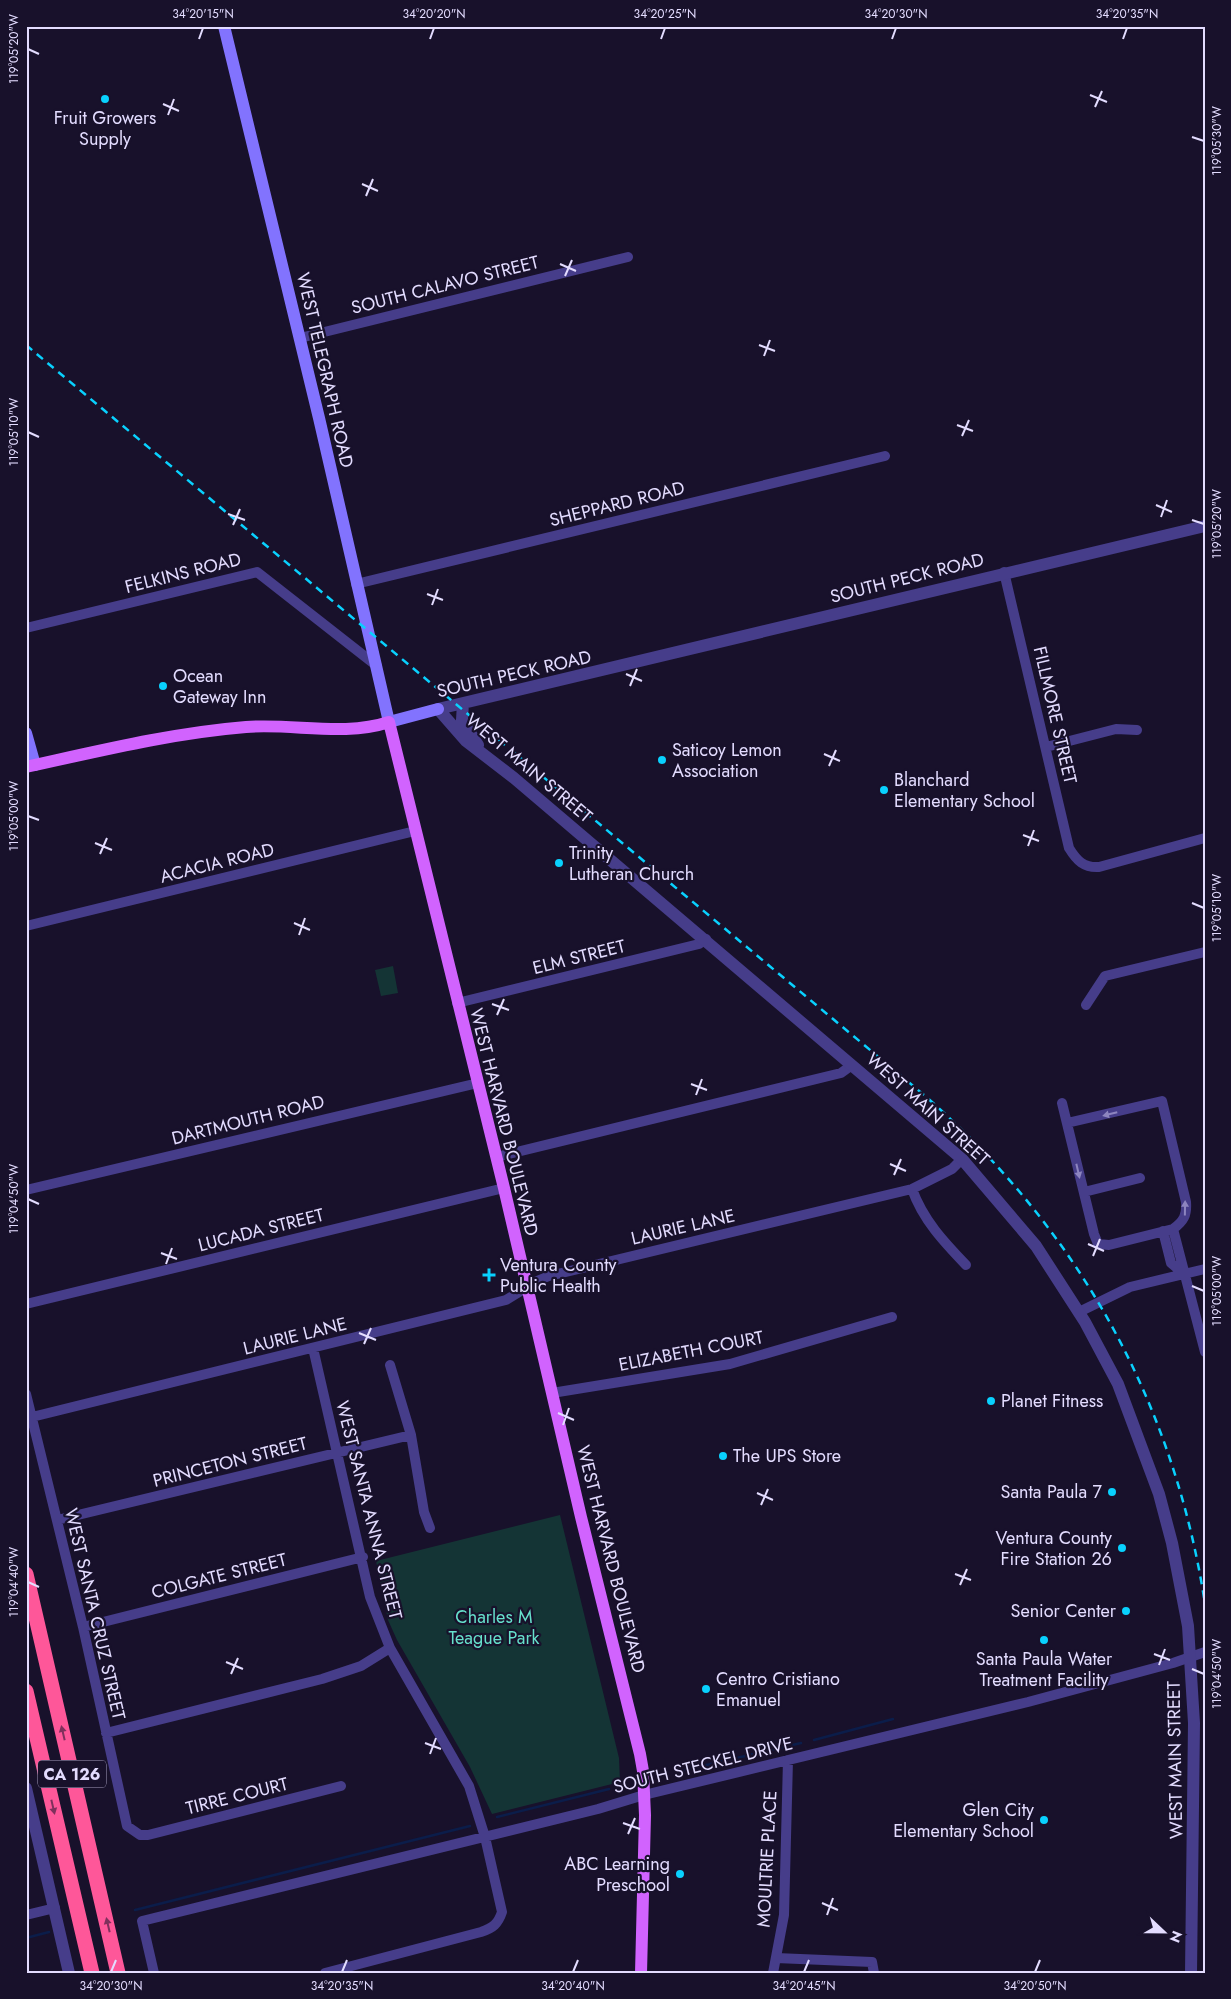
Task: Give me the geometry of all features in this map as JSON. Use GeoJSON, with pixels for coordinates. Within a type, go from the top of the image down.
{"type":"FeatureCollection","features":[{"type":"Feature","properties":{"kind":"highway","name":"CA 126"},"geometry":{"type":"LineString","coordinates":[[26,1574],[118,1973]]}},
{"type":"Feature","properties":{"kind":"highway","name":"CA 126"},"geometry":{"type":"LineString","coordinates":[[26,1691],[92,1973]]}},
{"type":"Feature","properties":{"kind":"main road","name":"WEST TELEGRAPH ROAD"},"geometry":{"type":"LineString","coordinates":[[224,26],[300,338],[356,584],[390,722]]}},
{"type":"Feature","properties":{"kind":"main road","name":"SOUTH PECK ROAD"},"geometry":{"type":"LineString","coordinates":[[31,766],[138,742],[234,728],[277,725],[370,728],[438,709]]}},
{"type":"Feature","properties":{"kind":"main road","name":"WEST HARVARD BOULEVARD"},"geometry":{"type":"LineString","coordinates":[[390,722],[457,1003],[504,1188],[525,1288],[628,1698],[644,1771],[641,1973]]}},
{"type":"Feature","properties":{"kind":"main road"},"geometry":{"type":"LineString","coordinates":[[26,733],[31,766]]}},
{"type":"Feature","properties":{"kind":"street","name":"SOUTH CALAVO STREET"},"geometry":{"type":"LineString","coordinates":[[300,338],[628,257]]}},
{"type":"Feature","properties":{"kind":"street","name":"SHEPPARD ROAD"},"geometry":{"type":"LineString","coordinates":[[356,584],[885,456]]}},
{"type":"Feature","properties":{"kind":"street","name":"SOUTH PECK ROAD"},"geometry":{"type":"LineString","coordinates":[[438,709],[1004,572],[1205,526]]}},
{"type":"Feature","properties":{"kind":"street","name":"FELKINS ROAD"},"geometry":{"type":"LineString","coordinates":[[26,628],[257,572],[377,666]]}},
{"type":"Feature","properties":{"kind":"street","name":"FILLMORE STREET"},"geometry":{"type":"LineString","coordinates":[[1004,572],[1069,848],[1079,862],[1092,868],[1100,867],[1205,838]]}},
{"type":"Feature","properties":{"kind":"street"},"geometry":{"type":"LineString","coordinates":[[463,703],[462,720],[488,759]]}},
{"type":"Feature","properties":{"kind":"street","name":"WEST MAIN STREET"},"geometry":{"type":"LineString","coordinates":[[438,709],[466,741],[514,778],[706,939],[962,1159],[1036,1246],[1079,1312],[1118,1384],[1159,1494],[1180,1579],[1188,1626],[1194,1723],[1191,1973]]}},
{"type":"Feature","properties":{"kind":"street"},"geometry":{"type":"LineString","coordinates":[[1046,747],[1116,729],[1137,730]]}},
{"type":"Feature","properties":{"kind":"street","name":"ACACIA ROAD"},"geometry":{"type":"LineString","coordinates":[[26,926],[415,831]]}},
{"type":"Feature","properties":{"kind":"street","name":"ELM STREET"},"geometry":{"type":"LineString","coordinates":[[457,1003],[699,944],[706,939]]}},
{"type":"Feature","properties":{"kind":"street"},"geometry":{"type":"LineString","coordinates":[[1086,1005],[1105,976],[1205,952]]}},
{"type":"Feature","properties":{"kind":"street"},"geometry":{"type":"LineString","coordinates":[[496,1157],[831,1076],[841,1073],[852,1065]]}},
{"type":"Feature","properties":{"kind":"street","name":"DARTMOUTH ROAD"},"geometry":{"type":"LineString","coordinates":[[26,1190],[478,1082]]}},
{"type":"Feature","properties":{"kind":"street"},"geometry":{"type":"LineString","coordinates":[[1062,1103],[1094,1234],[1098,1244],[1109,1246],[1168,1230],[1185,1218],[1186,1202],[1162,1101],[1067,1123]]}},
{"type":"Feature","properties":{"kind":"street","name":"LAURIE LANE"},"geometry":{"type":"LineString","coordinates":[[32,1418],[506,1300],[549,1276],[912,1188],[952,1169],[962,1159]]}},
{"type":"Feature","properties":{"kind":"street"},"geometry":{"type":"LineString","coordinates":[[1084,1192],[1140,1178]]}},
{"type":"Feature","properties":{"kind":"street","name":"LUCADA STREET"},"geometry":{"type":"LineString","coordinates":[[26,1304],[504,1188]]}},
{"type":"Feature","properties":{"kind":"street"},"geometry":{"type":"LineString","coordinates":[[912,1188],[927,1220],[941,1239],[966,1265]]}},
{"type":"Feature","properties":{"kind":"street"},"geometry":{"type":"LineString","coordinates":[[1168,1230],[1171,1262],[1184,1274],[1205,1352]]}},
{"type":"Feature","properties":{"kind":"street"},"geometry":{"type":"LineString","coordinates":[[1079,1312],[1130,1287],[1205,1269]]}},
{"type":"Feature","properties":{"kind":"street","name":"ELIZABETH COURT"},"geometry":{"type":"LineString","coordinates":[[552,1393],[730,1364],[892,1317]]}},
{"type":"Feature","properties":{"kind":"street","name":"WEST SANTA ANNA STREET"},"geometry":{"type":"LineString","coordinates":[[313,1348],[363,1557],[370,1597],[390,1648],[469,1786],[485,1837]]}},
{"type":"Feature","properties":{"kind":"street"},"geometry":{"type":"LineString","coordinates":[[390,1365],[411,1435],[424,1512],[430,1528]]}},
{"type":"Feature","properties":{"kind":"street","name":"WEST SANTA CRUZ STREET"},"geometry":{"type":"LineString","coordinates":[[26,1394],[83,1627],[127,1826],[140,1835]]}},
{"type":"Feature","properties":{"kind":"street","name":"PRINCETON STREET"},"geometry":{"type":"LineString","coordinates":[[56,1520],[411,1435]]}},
{"type":"Feature","properties":{"kind":"street","name":"COLGATE STREET"},"geometry":{"type":"LineString","coordinates":[[83,1627],[363,1557]]}},
{"type":"Feature","properties":{"kind":"street"},"geometry":{"type":"LineString","coordinates":[[106,1733],[347,1672],[390,1648]]}},
{"type":"Feature","properties":{"kind":"street","name":"SOUTH STECKEL DRIVE"},"geometry":{"type":"LineString","coordinates":[[154,1973],[142,1921],[598,1809],[644,1795],[1028,1702],[1173,1663],[1205,1652]]}},
{"type":"Feature","properties":{"kind":"street","name":"MOULTRIE PLACE"},"geometry":{"type":"LineString","coordinates":[[773,1973],[784,1916],[788,1760]]}},
{"type":"Feature","properties":{"kind":"street","name":"TIRRE COURT"},"geometry":{"type":"LineString","coordinates":[[140,1835],[156,1833],[341,1786]]}},
{"type":"Feature","properties":{"kind":"street"},"geometry":{"type":"LineString","coordinates":[[26,1788],[69,1973]]}},
{"type":"Feature","properties":{"kind":"street"},"geometry":{"type":"LineString","coordinates":[[325,1973],[492,1928],[499,1922],[502,1912],[485,1837]]}},
{"type":"Feature","properties":{"kind":"street"},"geometry":{"type":"LineString","coordinates":[[26,1915],[55,1908]]}},
{"type":"Feature","properties":{"kind":"street"},"geometry":{"type":"LineString","coordinates":[[776,1958],[872,1962],[874,1973]]}},
{"type":"Feature","properties":{"kind":"green space"},"geometry":{"type":"Polygon","coordinates":[[[393,966],[398,993],[381,996],[375,970],[393,966]]]}},
{"type":"Feature","properties":{"kind":"green space","name":"Charles M Teague Park"},"geometry":{"type":"Polygon","coordinates":[[[560,1515],[619,1758],[620,1782],[492,1814],[470,1767],[397,1640],[388,1620],[376,1561],[560,1515]]]}},
{"type":"Feature","properties":{"kind":"waterway"},"geometry":{"type":"LineString","coordinates":[[814,1740],[893,1719]]}},
{"type":"Feature","properties":{"kind":"waterway"},"geometry":{"type":"LineString","coordinates":[[681,1771],[801,1743]]}},
{"type":"Feature","properties":{"kind":"waterway"},"geometry":{"type":"LineString","coordinates":[[497,1817],[609,1789]]}},
{"type":"Feature","properties":{"kind":"waterway"},"geometry":{"type":"LineString","coordinates":[[135,1910],[470,1826]]}},
{"type":"Feature","properties":{"kind":"waterway"},"geometry":{"type":"LineString","coordinates":[[26,1938],[49,1932]]}},
{"type":"Feature","properties":{"kind":"railway"},"geometry":{"type":"LineString","coordinates":[[26,345],[924,1095],[979,1147],[1029,1203],[1072,1262],[1111,1324],[1143,1390],[1170,1458],[1190,1530],[1205,1604]]}},
{"type":"Feature","properties":{"kind":"place","name":"Fruit Growers Supply"},"geometry":{"type":"Point","coordinates":[105,99]}},
{"type":"Feature","properties":{"kind":"place","name":"Ocean Gateway Inn"},"geometry":{"type":"Point","coordinates":[163,686]}},
{"type":"Feature","properties":{"kind":"place","name":"Saticoy Lemon Association"},"geometry":{"type":"Point","coordinates":[662,760]}},
{"type":"Feature","properties":{"kind":"place","name":"Blanchard Elementary School"},"geometry":{"type":"Point","coordinates":[884,790]}},
{"type":"Feature","properties":{"kind":"place","name":"Trinity Lutheran Church"},"geometry":{"type":"Point","coordinates":[559,863]}},
{"type":"Feature","properties":{"kind":"place","name":"Ventura County Public Health"},"geometry":{"type":"Point","coordinates":[489,1275]}},
{"type":"Feature","properties":{"kind":"place","name":"Planet Fitness"},"geometry":{"type":"Point","coordinates":[991,1401]}},
{"type":"Feature","properties":{"kind":"place","name":"The UPS Store"},"geometry":{"type":"Point","coordinates":[723,1456]}},
{"type":"Feature","properties":{"kind":"place","name":"Santa Paula 7"},"geometry":{"type":"Point","coordinates":[1112,1492]}},
{"type":"Feature","properties":{"kind":"place","name":"Ventura County Fire Station 26"},"geometry":{"type":"Point","coordinates":[1122,1548]}},
{"type":"Feature","properties":{"kind":"place","name":"Senior Center"},"geometry":{"type":"Point","coordinates":[1126,1611]}},
{"type":"Feature","properties":{"kind":"place","name":"Santa Paula Water Treatment Facility"},"geometry":{"type":"Point","coordinates":[1044,1640]}},
{"type":"Feature","properties":{"kind":"place","name":"Centro Cristiano Emanuel"},"geometry":{"type":"Point","coordinates":[706,1689]}},
{"type":"Feature","properties":{"kind":"place","name":"Glen City Elementary School"},"geometry":{"type":"Point","coordinates":[1044,1820]}},
{"type":"Feature","properties":{"kind":"place","name":"ABC Learning Preschool"},"geometry":{"type":"Point","coordinates":[680,1874]}}]}
